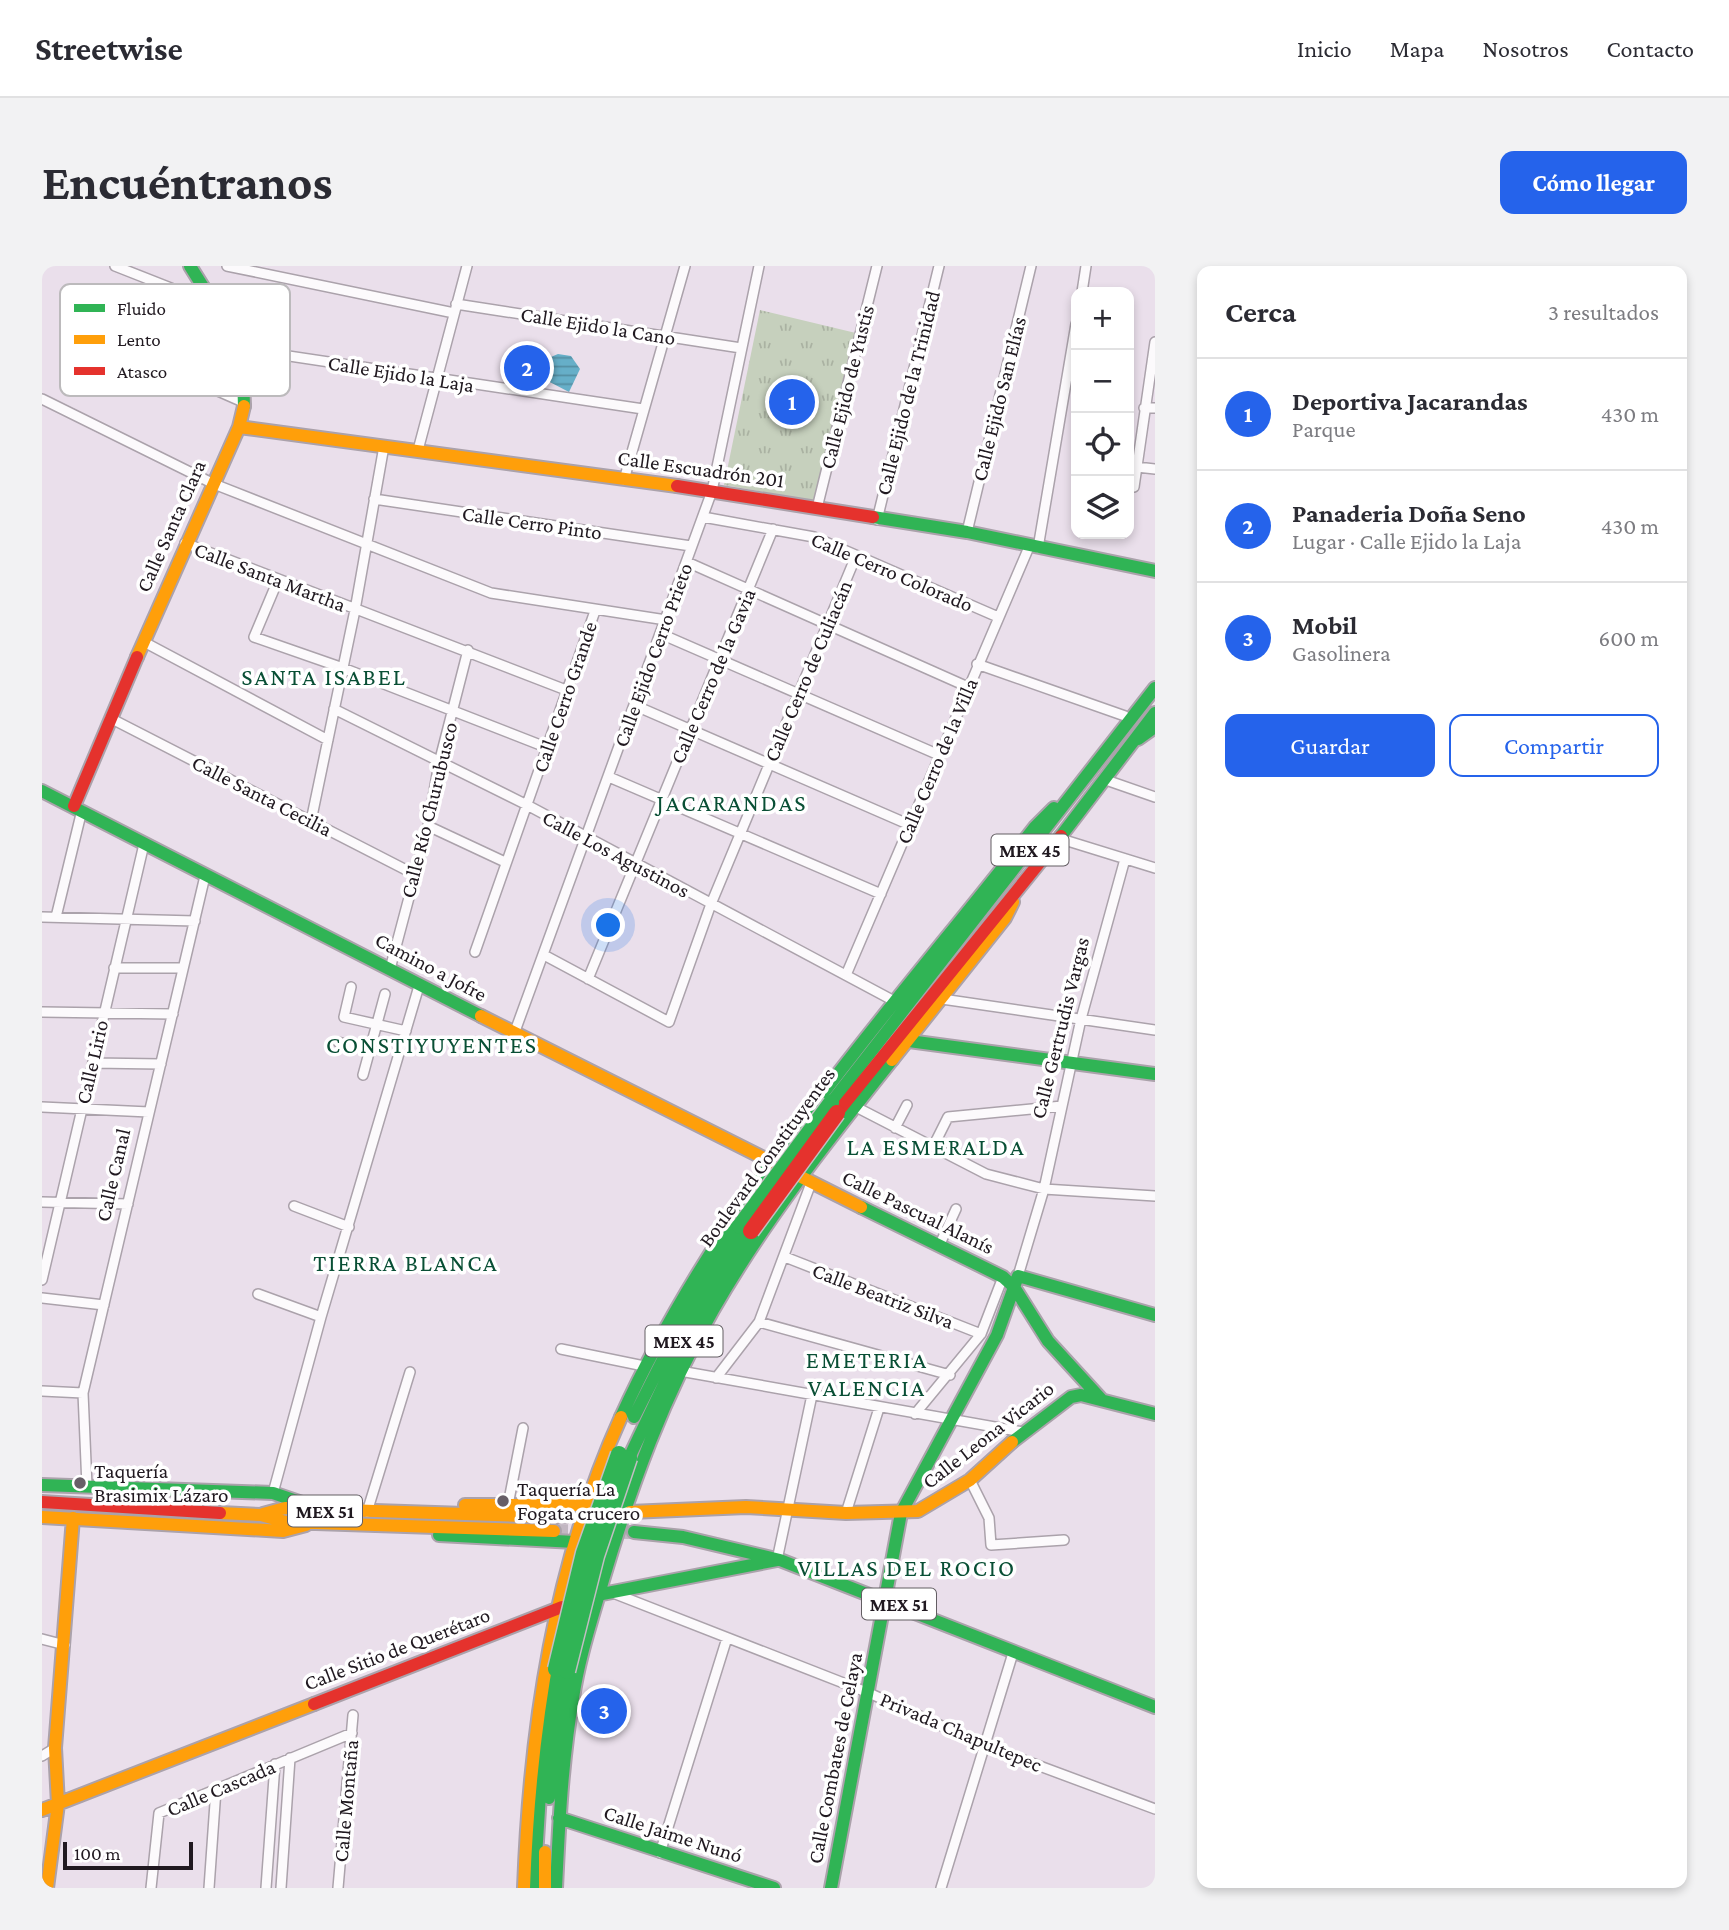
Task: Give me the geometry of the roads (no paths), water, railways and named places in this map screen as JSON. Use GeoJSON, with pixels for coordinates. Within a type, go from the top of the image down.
{"type":"FeatureCollection","features":[{"type":"Feature","properties":{"kind":"main road","name":"Calle Santa Clara"},"geometry":{"type":"LineString","coordinates":[[190,266],[201,284]]}},
{"type":"Feature","properties":{"kind":"main road","name":"Calle Santa Clara"},"geometry":{"type":"LineString","coordinates":[[78,808],[110,718],[185,543],[239,427],[245,396]]}},
{"type":"Feature","properties":{"kind":"main road","name":"Calle Escuadrón 201"},"geometry":{"type":"LineString","coordinates":[[239,427],[712,491],[877,520],[967,532],[1155,571]]}},
{"type":"Feature","properties":{"kind":"main road"},"geometry":{"type":"LineString","coordinates":[[1128,738],[1125,716],[1155,676]]}},
{"type":"Feature","properties":{"kind":"main road","name":"Boulevard Constituyentes"},"geometry":{"type":"LineString","coordinates":[[903,1011],[1027,875],[1106,780],[1155,688]]}},
{"type":"Feature","properties":{"kind":"main road","name":"Boulevard Constituyentes"},"geometry":{"type":"LineString","coordinates":[[545,1888],[548,1755],[556,1669],[588,1541],[603,1495],[660,1362],[717,1262],[765,1189],[903,1011],[1089,773],[1128,738],[1154,725]]}},
{"type":"Feature","properties":{"kind":"main road","name":"Camino a Jofre"},"geometry":{"type":"LineString","coordinates":[[42,790],[419,986],[806,1181]]}},
{"type":"Feature","properties":{"kind":"main road"},"geometry":{"type":"LineString","coordinates":[[556,1888],[564,1758],[578,1668],[605,1593],[613,1544],[654,1426],[680,1371],[735,1273],[806,1181],[856,1107],[1005,918],[1027,875]]}},
{"type":"Feature","properties":{"kind":"main road"},"geometry":{"type":"LineString","coordinates":[[524,1888],[532,1753],[543,1672],[557,1610],[587,1504],[644,1366],[708,1256],[770,1161],[812,1107],[903,1011]]}},
{"type":"Feature","properties":{"kind":"main road"},"geometry":{"type":"LineString","coordinates":[[909,1041],[1155,1074]]}},
{"type":"Feature","properties":{"kind":"main road"},"geometry":{"type":"LineString","coordinates":[[812,1107],[820,1124],[837,1132]]}},
{"type":"Feature","properties":{"kind":"main road","name":"Calle Pascual Alanís"},"geometry":{"type":"LineString","coordinates":[[806,1181],[1012,1280],[1155,1315]]}},
{"type":"Feature","properties":{"kind":"main road"},"geometry":{"type":"LineString","coordinates":[[1012,1280],[1048,1341],[1101,1399]]}},
{"type":"Feature","properties":{"kind":"main road","name":"Calle Combates de Celaya"},"geometry":{"type":"LineString","coordinates":[[831,1888],[901,1513],[997,1335],[1012,1280]]}},
{"type":"Feature","properties":{"kind":"main road","name":"Calle Leona Vicario"},"geometry":{"type":"LineString","coordinates":[[390,1513],[415,1506],[587,1504],[627,1508],[725,1501],[746,1507],[846,1513],[901,1513],[928,1508],[970,1480],[1023,1432],[1071,1396],[1101,1399],[1155,1414]]}},
{"type":"Feature","properties":{"kind":"main road"},"geometry":{"type":"LineString","coordinates":[[42,1485],[273,1493],[320,1517]]}},
{"type":"Feature","properties":{"kind":"main road","name":"MEX 51"},"geometry":{"type":"LineString","coordinates":[[42,1502],[261,1515],[285,1508],[320,1517],[352,1522],[554,1524],[367,1512],[320,1517]]}},
{"type":"Feature","properties":{"kind":"main road"},"geometry":{"type":"LineString","coordinates":[[42,1517],[283,1531],[320,1517]]}},
{"type":"Feature","properties":{"kind":"main road"},"geometry":{"type":"LineString","coordinates":[[47,1888],[58,1804],[49,1752],[65,1645],[73,1518]]}},
{"type":"Feature","properties":{"kind":"main road"},"geometry":{"type":"LineString","coordinates":[[352,1522],[386,1532],[613,1544]]}},
{"type":"Feature","properties":{"kind":"main road","name":"MEX 51"},"geometry":{"type":"LineString","coordinates":[[634,1532],[706,1539],[777,1560],[886,1598],[1013,1653],[1155,1707]]}},
{"type":"Feature","properties":{"kind":"main road","name":"Calle Sitio de Querétaro"},"geometry":{"type":"LineString","coordinates":[[42,1810],[605,1593],[777,1560]]}},
{"type":"Feature","properties":{"kind":"main road","name":"Boulevard Constituyentes"},"geometry":{"type":"LineString","coordinates":[[534,1888],[534,1838],[548,1755]]}},
{"type":"Feature","properties":{"kind":"main road","name":"Calle Jaime Nunó"},"geometry":{"type":"LineString","coordinates":[[559,1818],[774,1888]]}},
{"type":"Feature","properties":{"kind":"street"},"geometry":{"type":"LineString","coordinates":[[115,266],[161,284]]}},
{"type":"Feature","properties":{"kind":"street","name":"Calle Ejido la Cano"},"geometry":{"type":"LineString","coordinates":[[227,266],[455,308],[741,348]]}},
{"type":"Feature","properties":{"kind":"street"},"geometry":{"type":"LineString","coordinates":[[418,450],[467,266]]}},
{"type":"Feature","properties":{"kind":"street"},"geometry":{"type":"LineString","coordinates":[[624,480],[685,266]]}},
{"type":"Feature","properties":{"kind":"street","name":"Calle Ejido Cerro Prieto"},"geometry":{"type":"LineString","coordinates":[[514,1034],[636,706],[712,491],[758,266]]}},
{"type":"Feature","properties":{"kind":"street","name":"Calle Ejido de Yustis"},"geometry":{"type":"LineString","coordinates":[[817,508],[877,266]]}},
{"type":"Feature","properties":{"kind":"street","name":"Calle Ejido de la Trinidad"},"geometry":{"type":"LineString","coordinates":[[877,520],[939,266]]}},
{"type":"Feature","properties":{"kind":"street","name":"Calle Ejido San Elías"},"geometry":{"type":"LineString","coordinates":[[967,532],[1031,266]]}},
{"type":"Feature","properties":{"kind":"street"},"geometry":{"type":"LineString","coordinates":[[1083,287],[1086,266]]}},
{"type":"Feature","properties":{"kind":"street"},"geometry":{"type":"LineString","coordinates":[[1134,488],[1155,342]]}},
{"type":"Feature","properties":{"kind":"street","name":"Calle Cerro de la Villa"},"geometry":{"type":"LineString","coordinates":[[846,975],[977,664],[1034,547],[1071,350]]}},
{"type":"Feature","properties":{"kind":"street","name":"Calle Ejido la Laja"},"geometry":{"type":"LineString","coordinates":[[290,356],[643,409]]}},
{"type":"Feature","properties":{"kind":"street"},"geometry":{"type":"LineString","coordinates":[[229,396],[245,403]]}},
{"type":"Feature","properties":{"kind":"street"},"geometry":{"type":"LineString","coordinates":[[42,399],[214,484],[491,593],[666,620]]}},
{"type":"Feature","properties":{"kind":"street"},"geometry":{"type":"LineString","coordinates":[[1144,408],[1155,408]]}},
{"type":"Feature","properties":{"kind":"street"},"geometry":{"type":"LineString","coordinates":[[311,821],[355,610],[384,446]]}},
{"type":"Feature","properties":{"kind":"street"},"geometry":{"type":"LineString","coordinates":[[1137,467],[1155,469]]}},
{"type":"Feature","properties":{"kind":"street","name":"Calle Cerro Pinto"},"geometry":{"type":"LineString","coordinates":[[374,499],[691,546]]}},
{"type":"Feature","properties":{"kind":"street","name":"Calle Cerro Colorado"},"geometry":{"type":"LineString","coordinates":[[703,517],[814,537],[998,617]]}},
{"type":"Feature","properties":{"kind":"street","name":"Calle Cerro de la Gavia"},"geometry":{"type":"LineString","coordinates":[[588,979],[773,528]]}},
{"type":"Feature","properties":{"kind":"street","name":"Calle Santa Martha"},"geometry":{"type":"LineString","coordinates":[[185,543],[566,690]]}},
{"type":"Feature","properties":{"kind":"street","name":"Calle Cerro de Culiacán"},"geometry":{"type":"LineString","coordinates":[[588,979],[669,1022],[711,904],[856,556]]}},
{"type":"Feature","properties":{"kind":"street"},"geometry":{"type":"LineString","coordinates":[[687,562],[968,687]]}},
{"type":"Feature","properties":{"kind":"street"},"geometry":{"type":"LineString","coordinates":[[278,580],[254,637],[343,668],[548,748]]}},
{"type":"Feature","properties":{"kind":"street","name":"Calle Cerro Grande"},"geometry":{"type":"LineString","coordinates":[[475,952],[595,611]]}},
{"type":"Feature","properties":{"kind":"street"},"geometry":{"type":"LineString","coordinates":[[661,634],[939,755]]}},
{"type":"Feature","properties":{"kind":"street"},"geometry":{"type":"LineString","coordinates":[[144,642],[328,740]]}},
{"type":"Feature","properties":{"kind":"street","name":"Calle Río Churubusco"},"geometry":{"type":"LineString","coordinates":[[390,969],[428,826],[439,763],[468,650]]}},
{"type":"Feature","properties":{"kind":"street"},"geometry":{"type":"LineString","coordinates":[[977,664],[1125,716]]}},
{"type":"Feature","properties":{"kind":"street"},"geometry":{"type":"LineString","coordinates":[[636,706],[910,825]]}},
{"type":"Feature","properties":{"kind":"street","name":"Calle Los Agustinos"},"geometry":{"type":"LineString","coordinates":[[334,709],[527,805],[585,839],[846,975],[903,1011]]}},
{"type":"Feature","properties":{"kind":"street","name":"Calle Santa Cecilia"},"geometry":{"type":"LineString","coordinates":[[110,718],[414,874]]}},
{"type":"Feature","properties":{"kind":"street"},"geometry":{"type":"LineString","coordinates":[[609,777],[881,894]]}},
{"type":"Feature","properties":{"kind":"street"},"geometry":{"type":"LineString","coordinates":[[1106,780],[1155,797]]}},
{"type":"Feature","properties":{"kind":"street"},"geometry":{"type":"LineString","coordinates":[[56,917],[78,808]]}},
{"type":"Feature","properties":{"kind":"street"},"geometry":{"type":"LineString","coordinates":[[428,826],[505,862]]}},
{"type":"Feature","properties":{"kind":"street"},"geometry":{"type":"LineString","coordinates":[[1058,838],[1155,868]]}},
{"type":"Feature","properties":{"kind":"street","name":"Calle Lirio"},"geometry":{"type":"LineString","coordinates":[[42,1280],[144,844]]}},
{"type":"Feature","properties":{"kind":"street","name":"Calle Gertrudis Vargas"},"geometry":{"type":"LineString","coordinates":[[915,1414],[950,1375],[981,1334],[1012,1280],[1044,1189],[1070,1063],[1125,859]]}},
{"type":"Feature","properties":{"kind":"street","name":"Calle Canal"},"geometry":{"type":"LineString","coordinates":[[87,1486],[83,1393],[205,876]]}},
{"type":"Feature","properties":{"kind":"street"},"geometry":{"type":"LineString","coordinates":[[42,917],[195,920]]}},
{"type":"Feature","properties":{"kind":"street"},"geometry":{"type":"LineString","coordinates":[[544,955],[588,979]]}},
{"type":"Feature","properties":{"kind":"street"},"geometry":{"type":"LineString","coordinates":[[114,968],[183,968]]}},
{"type":"Feature","properties":{"kind":"street"},"geometry":{"type":"LineString","coordinates":[[273,1493],[321,1317],[419,986]]}},
{"type":"Feature","properties":{"kind":"street"},"geometry":{"type":"LineString","coordinates":[[351,987],[344,1017],[406,1031]]}},
{"type":"Feature","properties":{"kind":"street"},"geometry":{"type":"LineString","coordinates":[[363,1075],[385,994]]}},
{"type":"Feature","properties":{"kind":"street"},"geometry":{"type":"LineString","coordinates":[[942,999],[1155,1030]]}},
{"type":"Feature","properties":{"kind":"street"},"geometry":{"type":"LineString","coordinates":[[42,1012],[173,1014]]}},
{"type":"Feature","properties":{"kind":"street"},"geometry":{"type":"LineString","coordinates":[[338,1042],[370,1050]]}},
{"type":"Feature","properties":{"kind":"street"},"geometry":{"type":"LineString","coordinates":[[93,1063],[161,1064]]}},
{"type":"Feature","properties":{"kind":"street"},"geometry":{"type":"LineString","coordinates":[[895,1128],[907,1105]]}},
{"type":"Feature","properties":{"kind":"street"},"geometry":{"type":"LineString","coordinates":[[933,1147],[948,1117],[1062,1106]]}},
{"type":"Feature","properties":{"kind":"street"},"geometry":{"type":"LineString","coordinates":[[42,1107],[149,1112]]}},
{"type":"Feature","properties":{"kind":"street"},"geometry":{"type":"LineString","coordinates":[[856,1107],[986,1174],[1044,1189],[1155,1196]]}},
{"type":"Feature","properties":{"kind":"street"},"geometry":{"type":"LineString","coordinates":[[716,1378],[759,1321],[785,1257],[806,1181]]}},
{"type":"Feature","properties":{"kind":"street"},"geometry":{"type":"LineString","coordinates":[[42,1202],[128,1204]]}},
{"type":"Feature","properties":{"kind":"street"},"geometry":{"type":"LineString","coordinates":[[294,1206],[349,1227]]}},
{"type":"Feature","properties":{"kind":"street"},"geometry":{"type":"LineString","coordinates":[[940,1244],[956,1209]]}},
{"type":"Feature","properties":{"kind":"street","name":"Calle Beatriz Silva"},"geometry":{"type":"LineString","coordinates":[[785,1257],[981,1334]]}},
{"type":"Feature","properties":{"kind":"street"},"geometry":{"type":"LineString","coordinates":[[258,1294],[321,1317]]}},
{"type":"Feature","properties":{"kind":"street"},"geometry":{"type":"LineString","coordinates":[[42,1298],[104,1305]]}},
{"type":"Feature","properties":{"kind":"street"},"geometry":{"type":"LineString","coordinates":[[759,1321],[950,1375]]}},
{"type":"Feature","properties":{"kind":"street"},"geometry":{"type":"LineString","coordinates":[[561,1349],[644,1366]]}},
{"type":"Feature","properties":{"kind":"street"},"geometry":{"type":"LineString","coordinates":[[680,1371],[1023,1432]]}},
{"type":"Feature","properties":{"kind":"street"},"geometry":{"type":"LineString","coordinates":[[367,1512],[410,1372]]}},
{"type":"Feature","properties":{"kind":"street"},"geometry":{"type":"LineString","coordinates":[[42,1391],[83,1393]]}},
{"type":"Feature","properties":{"kind":"street"},"geometry":{"type":"LineString","coordinates":[[777,1560],[812,1395]]}},
{"type":"Feature","properties":{"kind":"street"},"geometry":{"type":"LineString","coordinates":[[846,1513],[879,1408]]}},
{"type":"Feature","properties":{"kind":"street"},"geometry":{"type":"LineString","coordinates":[[508,1505],[523,1427]]}},
{"type":"Feature","properties":{"kind":"street"},"geometry":{"type":"LineString","coordinates":[[970,1480],[989,1518],[991,1545],[1064,1540]]}},
{"type":"Feature","properties":{"kind":"street","name":"Privada Chapultepec"},"geometry":{"type":"LineString","coordinates":[[605,1593],[869,1693],[986,1746],[1155,1809]]}},
{"type":"Feature","properties":{"kind":"street"},"geometry":{"type":"LineString","coordinates":[[660,1853],[727,1638]]}},
{"type":"Feature","properties":{"kind":"street"},"geometry":{"type":"LineString","coordinates":[[42,1639],[65,1645]]}},
{"type":"Feature","properties":{"kind":"street"},"geometry":{"type":"LineString","coordinates":[[941,1888],[1013,1653]]}},
{"type":"Feature","properties":{"kind":"street","name":"Calle Montaña"},"geometry":{"type":"LineString","coordinates":[[338,1888],[353,1715]]}},
{"type":"Feature","properties":{"kind":"street","name":"Calle Cascada"},"geometry":{"type":"LineString","coordinates":[[151,1888],[159,1813],[352,1733]]}},
{"type":"Feature","properties":{"kind":"street"},"geometry":{"type":"LineString","coordinates":[[281,1888],[290,1758]]}},
{"type":"Feature","properties":{"kind":"street"},"geometry":{"type":"LineString","coordinates":[[266,1888],[275,1764]]}},
{"type":"Feature","properties":{"kind":"street"},"geometry":{"type":"LineString","coordinates":[[209,1888],[216,1789]]}},
{"type":"Feature","properties":{"kind":"water"},"geometry":{"type":"Polygon","coordinates":[[[558,354],[571,356],[580,369],[569,392],[542,378],[546,359],[558,354]]]}},
{"type":"Feature","properties":{"kind":"tunnel"},"geometry":{"type":"LineString","coordinates":[[555,1517],[594,1517]]}},
{"type":"Feature","properties":{"kind":"tunnel"},"geometry":{"type":"LineString","coordinates":[[554,1531],[634,1532]]}},
{"type":"Feature","properties":{"kind":"place","name":"Panaderia Doña Seno"},"geometry":{"type":"Point","coordinates":[527,368]}},
{"type":"Feature","properties":{"kind":"place","name":"Deportiva Jacarandas"},"geometry":{"type":"Point","coordinates":[792,402]}},
{"type":"Feature","properties":{"kind":"place","name":"Taquería Brasimix Lázaro"},"geometry":{"type":"Point","coordinates":[80,1483]}},
{"type":"Feature","properties":{"kind":"place","name":"Taquería La Fogata crucero"},"geometry":{"type":"Point","coordinates":[503,1501]}},
{"type":"Feature","properties":{"kind":"place","name":"Mobil"},"geometry":{"type":"Point","coordinates":[604,1711]}},
{"type":"Feature","properties":{"kind":"district","name":"SANTA ISABEL"},"geometry":{"type":"Point","coordinates":[324,676]}},
{"type":"Feature","properties":{"kind":"district","name":"JACARANDAS"},"geometry":{"type":"Point","coordinates":[732,802]}},
{"type":"Feature","properties":{"kind":"district","name":"CONSTIYUYENTES"},"geometry":{"type":"Point","coordinates":[432,1044]}},
{"type":"Feature","properties":{"kind":"district","name":"LA ESMERALDA"},"geometry":{"type":"Point","coordinates":[936,1146]}},
{"type":"Feature","properties":{"kind":"district","name":"TIERRA BLANCA"},"geometry":{"type":"Point","coordinates":[406,1262]}},
{"type":"Feature","properties":{"kind":"district","name":"EMETERIA VALENCIA"},"geometry":{"type":"Point","coordinates":[867,1373]}},
{"type":"Feature","properties":{"kind":"district","name":"VILLAS DEL ROCIO"},"geometry":{"type":"Point","coordinates":[907,1567]}}]}
